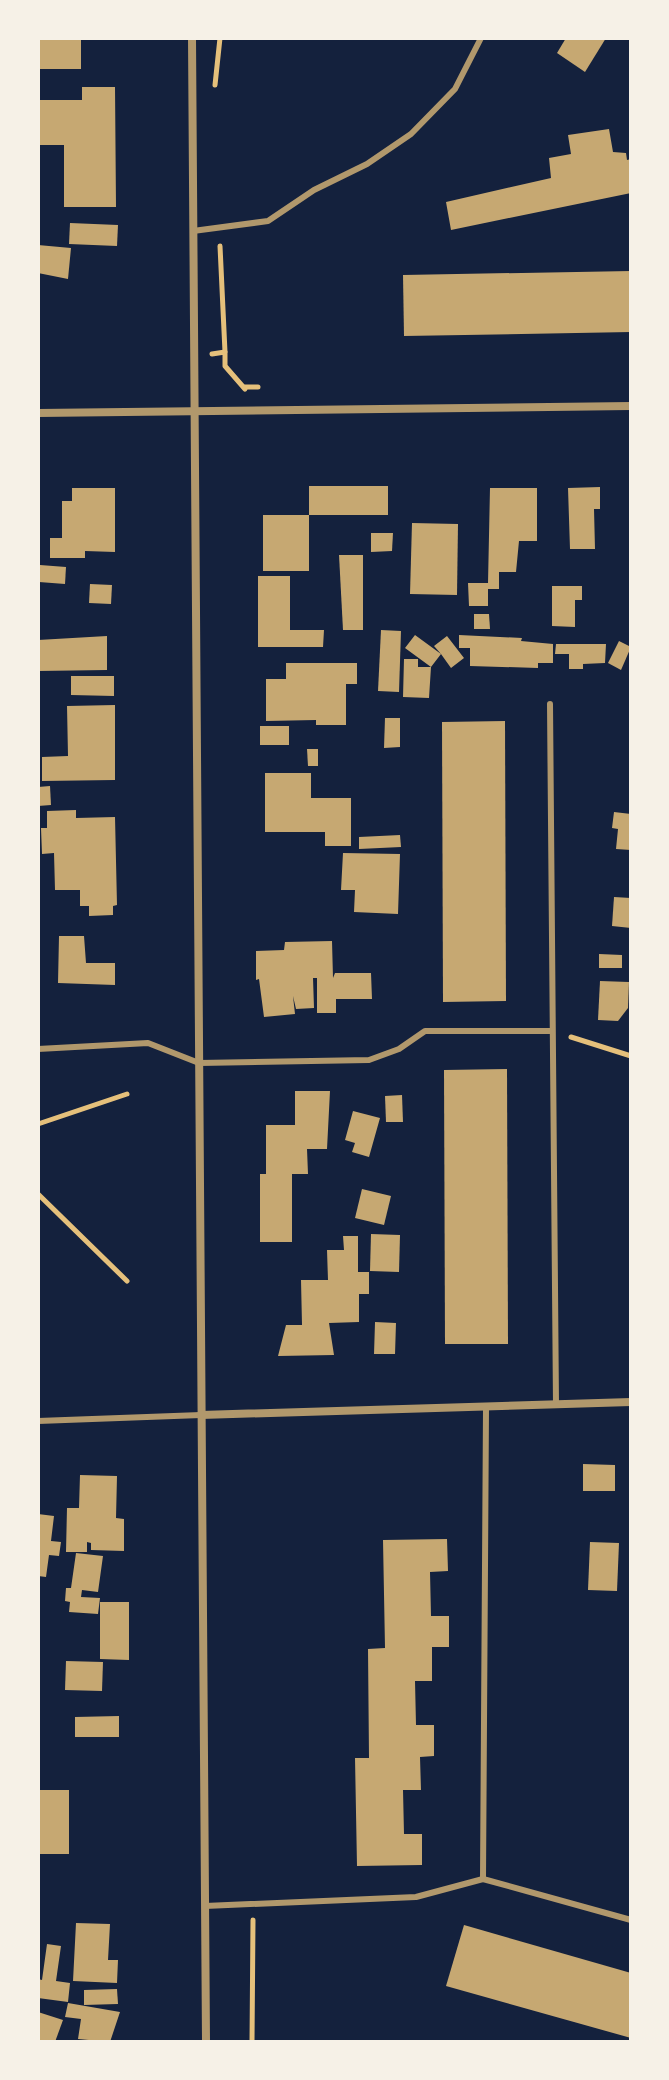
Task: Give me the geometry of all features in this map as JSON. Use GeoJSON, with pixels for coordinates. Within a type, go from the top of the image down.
{"type":"FeatureCollection","features":[{"type":"Feature","properties":{"kind":"street"},"geometry":{"type":"LineString","coordinates":[[192,38],[206,2042]]}},
{"type":"Feature","properties":{"kind":"street"},"geometry":{"type":"LineString","coordinates":[[38,413],[194,414],[631,406]]}},
{"type":"Feature","properties":{"kind":"street"},"geometry":{"type":"LineString","coordinates":[[201,1415],[486,1409],[631,1402]]}},
{"type":"Feature","properties":{"kind":"lane"},"geometry":{"type":"LineString","coordinates":[[193,231],[268,221],[314,190],[367,164],[411,134],[455,89],[481,38]]}},
{"type":"Feature","properties":{"kind":"lane"},"geometry":{"type":"LineString","coordinates":[[550,704],[556,1404]]}},
{"type":"Feature","properties":{"kind":"lane"},"geometry":{"type":"LineString","coordinates":[[38,1049],[148,1043],[199,1063],[369,1060],[399,1049],[425,1031],[552,1031]]}},
{"type":"Feature","properties":{"kind":"lane"},"geometry":{"type":"LineString","coordinates":[[483,1879],[486,1409]]}},
{"type":"Feature","properties":{"kind":"lane"},"geometry":{"type":"LineString","coordinates":[[38,1421],[201,1415]]}},
{"type":"Feature","properties":{"kind":"lane"},"geometry":{"type":"LineString","coordinates":[[205,1906],[416,1897],[483,1879],[631,1920]]}},
{"type":"Feature","properties":{"kind":"path"},"geometry":{"type":"LineString","coordinates":[[215,93],[220,38]]}},
{"type":"Feature","properties":{"kind":"path"},"geometry":{"type":"LineString","coordinates":[[218,227],[225,366],[245,387],[245,394]]}},
{"type":"Feature","properties":{"kind":"path"},"geometry":{"type":"LineString","coordinates":[[210,355],[225,352]]}},
{"type":"Feature","properties":{"kind":"path"},"geometry":{"type":"LineString","coordinates":[[552,1031],[631,1056]]}},
{"type":"Feature","properties":{"kind":"path"},"geometry":{"type":"LineString","coordinates":[[38,1124],[127,1094]]}},
{"type":"Feature","properties":{"kind":"path"},"geometry":{"type":"LineString","coordinates":[[38,1194],[127,1281]]}},
{"type":"Feature","properties":{"kind":"path"},"geometry":{"type":"LineString","coordinates":[[252,2042],[254,1903]]}},
{"type":"Feature","properties":{"kind":"building"},"geometry":{"type":"Polygon","coordinates":[[[38,38],[81,38],[81,69],[38,69],[38,38]]]}},
{"type":"Feature","properties":{"kind":"building"},"geometry":{"type":"Polygon","coordinates":[[[566,38],[606,38],[585,72],[557,53],[566,38]]]}},
{"type":"Feature","properties":{"kind":"building"},"geometry":{"type":"Polygon","coordinates":[[[82,87],[115,87],[116,207],[64,207],[64,145],[38,145],[38,100],[82,100],[82,87]]]}},
{"type":"Feature","properties":{"kind":"building"},"geometry":{"type":"Polygon","coordinates":[[[609,129],[613,152],[626,153],[627,160],[631,159],[631,193],[451,230],[446,202],[551,178],[549,158],[571,154],[568,135],[609,129]]]}},
{"type":"Feature","properties":{"kind":"building"},"geometry":{"type":"Polygon","coordinates":[[[70,223],[118,225],[117,246],[69,244],[70,223]]]}},
{"type":"Feature","properties":{"kind":"building"},"geometry":{"type":"Polygon","coordinates":[[[38,245],[71,248],[68,279],[38,273],[38,245]]]}},
{"type":"Feature","properties":{"kind":"building"},"geometry":{"type":"Polygon","coordinates":[[[631,271],[631,332],[404,336],[403,275],[631,271]]]}},
{"type":"Feature","properties":{"kind":"building"},"geometry":{"type":"Polygon","coordinates":[[[309,486],[388,486],[388,515],[309,515],[309,486]]]}},
{"type":"Feature","properties":{"kind":"building"},"geometry":{"type":"Polygon","coordinates":[[[600,487],[600,509],[594,509],[595,549],[570,549],[568,488],[600,487]]]}},
{"type":"Feature","properties":{"kind":"building"},"geometry":{"type":"Polygon","coordinates":[[[72,488],[115,488],[115,552],[85,551],[85,558],[50,558],[50,538],[62,538],[62,501],[72,501],[72,488]]]}},
{"type":"Feature","properties":{"kind":"building"},"geometry":{"type":"Polygon","coordinates":[[[490,488],[537,488],[537,541],[519,541],[516,572],[499,572],[499,589],[488,589],[488,606],[469,606],[468,583],[488,583],[490,488]]]}},
{"type":"Feature","properties":{"kind":"building"},"geometry":{"type":"Polygon","coordinates":[[[263,515],[309,515],[309,571],[263,571],[263,515]]]}},
{"type":"Feature","properties":{"kind":"building"},"geometry":{"type":"Polygon","coordinates":[[[412,523],[458,524],[457,595],[410,594],[412,523]]]}},
{"type":"Feature","properties":{"kind":"building"},"geometry":{"type":"Polygon","coordinates":[[[371,533],[393,533],[392,551],[371,552],[371,533]]]}},
{"type":"Feature","properties":{"kind":"building"},"geometry":{"type":"Polygon","coordinates":[[[339,555],[363,555],[363,630],[343,630],[339,555]]]}},
{"type":"Feature","properties":{"kind":"building"},"geometry":{"type":"Polygon","coordinates":[[[40,565],[66,567],[65,584],[39,582],[40,565]]]}},
{"type":"Feature","properties":{"kind":"building"},"geometry":{"type":"Polygon","coordinates":[[[258,576],[290,576],[290,630],[324,630],[323,647],[258,647],[258,576]]]}},
{"type":"Feature","properties":{"kind":"building"},"geometry":{"type":"Polygon","coordinates":[[[90,584],[112,585],[111,604],[89,603],[90,584]]]}},
{"type":"Feature","properties":{"kind":"building"},"geometry":{"type":"Polygon","coordinates":[[[552,586],[582,586],[582,600],[575,600],[575,627],[552,626],[552,586]]]}},
{"type":"Feature","properties":{"kind":"building"},"geometry":{"type":"Polygon","coordinates":[[[474,614],[489,614],[490,629],[474,629],[474,614]]]}},
{"type":"Feature","properties":{"kind":"building"},"geometry":{"type":"Polygon","coordinates":[[[381,630],[401,631],[399,692],[378,691],[381,630]]]}},
{"type":"Feature","properties":{"kind":"building"},"geometry":{"type":"Polygon","coordinates":[[[415,635],[441,654],[431,667],[405,648],[415,635]]]}},
{"type":"Feature","properties":{"kind":"building"},"geometry":{"type":"Polygon","coordinates":[[[459,635],[522,638],[521,641],[553,644],[553,663],[538,663],[538,668],[470,666],[470,648],[459,648],[459,635]]]}},
{"type":"Feature","properties":{"kind":"building"},"geometry":{"type":"Polygon","coordinates":[[[107,636],[107,670],[38,671],[38,640],[107,636]]]}},
{"type":"Feature","properties":{"kind":"building"},"geometry":{"type":"Polygon","coordinates":[[[447,636],[464,658],[451,668],[434,646],[447,636]]]}},
{"type":"Feature","properties":{"kind":"building"},"geometry":{"type":"Polygon","coordinates":[[[619,641],[631,647],[621,670],[608,663],[619,641]]]}},
{"type":"Feature","properties":{"kind":"building"},"geometry":{"type":"Polygon","coordinates":[[[556,644],[606,644],[605,663],[583,664],[583,669],[569,669],[569,654],[555,654],[556,644]]]}},
{"type":"Feature","properties":{"kind":"building"},"geometry":{"type":"Polygon","coordinates":[[[404,659],[418,659],[418,667],[431,667],[429,698],[403,697],[404,659]]]}},
{"type":"Feature","properties":{"kind":"building"},"geometry":{"type":"Polygon","coordinates":[[[286,663],[357,663],[357,684],[346,684],[346,725],[316,725],[316,720],[266,721],[266,679],[286,679],[286,663]]]}},
{"type":"Feature","properties":{"kind":"building"},"geometry":{"type":"Polygon","coordinates":[[[71,676],[114,676],[114,696],[71,695],[71,676]]]}},
{"type":"Feature","properties":{"kind":"building"},"geometry":{"type":"Polygon","coordinates":[[[115,705],[115,780],[42,781],[42,757],[68,756],[67,706],[115,705]]]}},
{"type":"Feature","properties":{"kind":"building"},"geometry":{"type":"Polygon","coordinates":[[[385,718],[400,718],[400,747],[384,748],[385,718]]]}},
{"type":"Feature","properties":{"kind":"building"},"geometry":{"type":"Polygon","coordinates":[[[505,721],[506,1001],[443,1002],[442,722],[505,721]]]}},
{"type":"Feature","properties":{"kind":"building"},"geometry":{"type":"Polygon","coordinates":[[[260,726],[289,726],[289,745],[260,745],[260,726]]]}},
{"type":"Feature","properties":{"kind":"building"},"geometry":{"type":"Polygon","coordinates":[[[307,749],[318,749],[318,766],[308,766],[307,749]]]}},
{"type":"Feature","properties":{"kind":"building"},"geometry":{"type":"Polygon","coordinates":[[[265,773],[311,773],[311,798],[351,798],[351,846],[325,846],[325,832],[265,832],[265,773]]]}},
{"type":"Feature","properties":{"kind":"building"},"geometry":{"type":"Polygon","coordinates":[[[50,786],[51,805],[38,806],[38,787],[50,786]]]}},
{"type":"Feature","properties":{"kind":"building"},"geometry":{"type":"Polygon","coordinates":[[[76,810],[76,818],[115,817],[117,905],[113,906],[113,915],[89,916],[89,906],[80,906],[80,890],[55,890],[54,853],[42,854],[41,828],[47,828],[47,811],[76,810]]]}},
{"type":"Feature","properties":{"kind":"building"},"geometry":{"type":"Polygon","coordinates":[[[614,812],[631,814],[631,850],[616,849],[618,829],[612,828],[614,812]]]}},
{"type":"Feature","properties":{"kind":"building"},"geometry":{"type":"Polygon","coordinates":[[[400,835],[401,847],[359,849],[359,837],[400,835]]]}},
{"type":"Feature","properties":{"kind":"building"},"geometry":{"type":"Polygon","coordinates":[[[343,853],[400,854],[398,914],[354,912],[355,890],[341,890],[343,853]]]}},
{"type":"Feature","properties":{"kind":"building"},"geometry":{"type":"Polygon","coordinates":[[[614,897],[631,898],[631,928],[612,926],[614,897]]]}},
{"type":"Feature","properties":{"kind":"building"},"geometry":{"type":"Polygon","coordinates":[[[59,936],[84,936],[86,963],[115,963],[115,985],[58,983],[59,936]]]}},
{"type":"Feature","properties":{"kind":"building"},"geometry":{"type":"Polygon","coordinates":[[[332,941],[333,978],[335,973],[371,973],[372,999],[336,999],[336,1013],[317,1013],[317,978],[313,978],[314,1008],[296,1009],[293,996],[295,1014],[264,1017],[259,979],[256,980],[256,951],[284,950],[285,942],[332,941]]]}},
{"type":"Feature","properties":{"kind":"building"},"geometry":{"type":"Polygon","coordinates":[[[599,954],[622,955],[622,968],[599,968],[599,954]]]}},
{"type":"Feature","properties":{"kind":"building"},"geometry":{"type":"Polygon","coordinates":[[[600,981],[629,982],[628,1008],[618,1021],[598,1020],[600,981]]]}},
{"type":"Feature","properties":{"kind":"building"},"geometry":{"type":"Polygon","coordinates":[[[507,1069],[508,1344],[445,1344],[444,1070],[507,1069]]]}},
{"type":"Feature","properties":{"kind":"building"},"geometry":{"type":"Polygon","coordinates":[[[295,1091],[330,1091],[327,1149],[307,1149],[308,1174],[292,1174],[292,1242],[260,1242],[260,1174],[266,1174],[266,1125],[295,1125],[295,1091]]]}},
{"type":"Feature","properties":{"kind":"building"},"geometry":{"type":"Polygon","coordinates":[[[402,1095],[403,1122],[386,1122],[385,1096],[402,1095]]]}},
{"type":"Feature","properties":{"kind":"building"},"geometry":{"type":"Polygon","coordinates":[[[353,1111],[380,1118],[369,1157],[352,1152],[355,1143],[345,1140],[353,1111]]]}},
{"type":"Feature","properties":{"kind":"building"},"geometry":{"type":"Polygon","coordinates":[[[362,1189],[391,1196],[384,1225],[355,1218],[362,1189]]]}},
{"type":"Feature","properties":{"kind":"building"},"geometry":{"type":"Polygon","coordinates":[[[371,1234],[400,1235],[399,1272],[370,1271],[371,1234]]]}},
{"type":"Feature","properties":{"kind":"building"},"geometry":{"type":"Polygon","coordinates":[[[343,1236],[358,1236],[358,1272],[369,1272],[369,1294],[359,1294],[359,1322],[329,1323],[334,1355],[278,1356],[286,1325],[302,1325],[301,1280],[328,1280],[327,1250],[344,1250],[343,1236]]]}},
{"type":"Feature","properties":{"kind":"building"},"geometry":{"type":"Polygon","coordinates":[[[375,1322],[396,1323],[395,1354],[374,1354],[375,1322]]]}},
{"type":"Feature","properties":{"kind":"building"},"geometry":{"type":"Polygon","coordinates":[[[583,1464],[615,1465],[615,1491],[583,1491],[583,1464]]]}},
{"type":"Feature","properties":{"kind":"building"},"geometry":{"type":"Polygon","coordinates":[[[80,1475],[117,1476],[116,1518],[124,1519],[124,1551],[91,1550],[91,1543],[87,1542],[87,1552],[66,1552],[67,1508],[79,1508],[80,1475]]]}},
{"type":"Feature","properties":{"kind":"building"},"geometry":{"type":"Polygon","coordinates":[[[38,1514],[54,1516],[51,1541],[61,1542],[59,1556],[49,1555],[46,1577],[38,1576],[38,1514]]]}},
{"type":"Feature","properties":{"kind":"building"},"geometry":{"type":"Polygon","coordinates":[[[447,1539],[448,1571],[430,1572],[431,1616],[449,1616],[449,1647],[432,1647],[432,1681],[415,1681],[416,1725],[434,1725],[434,1756],[420,1757],[421,1790],[403,1790],[404,1834],[422,1834],[422,1865],[357,1866],[355,1758],[369,1758],[368,1649],[385,1648],[383,1540],[447,1539]]]}},
{"type":"Feature","properties":{"kind":"building"},"geometry":{"type":"Polygon","coordinates":[[[590,1542],[619,1543],[617,1591],[588,1590],[590,1542]]]}},
{"type":"Feature","properties":{"kind":"building"},"geometry":{"type":"Polygon","coordinates":[[[76,1553],[103,1556],[98,1592],[82,1590],[81,1597],[100,1598],[98,1614],[69,1612],[70,1602],[65,1601],[66,1588],[71,1588],[76,1553]]]}},
{"type":"Feature","properties":{"kind":"building"},"geometry":{"type":"Polygon","coordinates":[[[100,1602],[129,1602],[129,1660],[100,1659],[100,1602]]]}},
{"type":"Feature","properties":{"kind":"building"},"geometry":{"type":"Polygon","coordinates":[[[66,1661],[103,1662],[102,1691],[65,1690],[66,1661]]]}},
{"type":"Feature","properties":{"kind":"building"},"geometry":{"type":"Polygon","coordinates":[[[119,1716],[119,1737],[75,1737],[75,1717],[119,1716]]]}},
{"type":"Feature","properties":{"kind":"building"},"geometry":{"type":"Polygon","coordinates":[[[38,1790],[69,1790],[69,1854],[38,1854],[38,1790]]]}},
{"type":"Feature","properties":{"kind":"building"},"geometry":{"type":"Polygon","coordinates":[[[76,1923],[110,1924],[108,1960],[118,1960],[117,1983],[73,1981],[76,1923]]]}},
{"type":"Feature","properties":{"kind":"building"},"geometry":{"type":"Polygon","coordinates":[[[464,1925],[631,1973],[631,2038],[446,1986],[464,1925]]]}},
{"type":"Feature","properties":{"kind":"building"},"geometry":{"type":"Polygon","coordinates":[[[47,1944],[61,1946],[56,1981],[70,1983],[68,2002],[38,1998],[38,1979],[42,1980],[47,1944]]]}},
{"type":"Feature","properties":{"kind":"building"},"geometry":{"type":"Polygon","coordinates":[[[117,1989],[118,2004],[84,2005],[84,1990],[117,1989]]]}},
{"type":"Feature","properties":{"kind":"building"},"geometry":{"type":"Polygon","coordinates":[[[68,2003],[120,2012],[110,2042],[78,2039],[81,2019],[65,2017],[68,2003]]]}},
{"type":"Feature","properties":{"kind":"building"},"geometry":{"type":"Polygon","coordinates":[[[38,2012],[63,2020],[55,2042],[38,2042],[38,2012]]]}}]}
